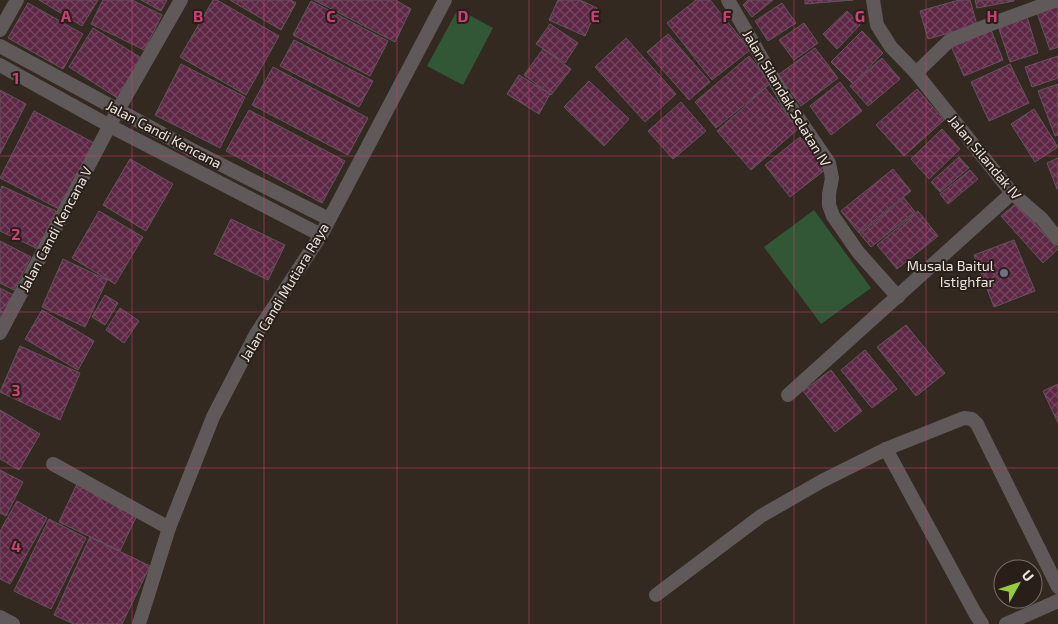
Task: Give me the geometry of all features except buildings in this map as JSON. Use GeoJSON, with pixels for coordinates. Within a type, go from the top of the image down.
{"type":"FeatureCollection","features":[{"type":"Feature","properties":{"kind":"street","name":"Jalan Candi Kencana V"},"geometry":{"type":"LineString","coordinates":[[0,333],[118,110],[181,0]]}},
{"type":"Feature","properties":{"kind":"street","name":"Jalan Candi Mutiara Raya"},"geometry":{"type":"LineString","coordinates":[[139,624],[169,528],[217,409],[256,334],[321,234],[445,0]]}},
{"type":"Feature","properties":{"kind":"street","name":"Jalan Silandak Selatan IV"},"geometry":{"type":"LineString","coordinates":[[728,0],[786,100],[829,164],[832,178],[829,205],[832,216],[858,252],[898,297]]}},
{"type":"Feature","properties":{"kind":"street","name":"Jalan Silandak IV"},"geometry":{"type":"LineString","coordinates":[[873,0],[877,25],[891,47],[916,72],[1012,193],[1042,219],[1058,240]]}},
{"type":"Feature","properties":{"kind":"street"},"geometry":{"type":"LineString","coordinates":[[916,72],[949,41],[1057,0]]}},
{"type":"Feature","properties":{"kind":"street"},"geometry":{"type":"LineString","coordinates":[[0,30],[12,2]]}},
{"type":"Feature","properties":{"kind":"street","name":"Jalan Candi Kencana"},"geometry":{"type":"LineString","coordinates":[[0,46],[192,150],[329,219]]}},
{"type":"Feature","properties":{"kind":"street","name":"Jalan Candi Kencana"},"geometry":{"type":"LineString","coordinates":[[0,65],[110,126],[321,234]]}},
{"type":"Feature","properties":{"kind":"street"},"geometry":{"type":"LineString","coordinates":[[788,395],[1012,193]]}},
{"type":"Feature","properties":{"kind":"street"},"geometry":{"type":"LineString","coordinates":[[656,595],[761,516],[822,480],[886,449],[964,418],[972,419],[978,424],[1058,588]]}},
{"type":"Feature","properties":{"kind":"street"},"geometry":{"type":"LineString","coordinates":[[886,449],[982,624]]}},
{"type":"Feature","properties":{"kind":"street"},"geometry":{"type":"LineString","coordinates":[[53,464],[169,528]]}},
{"type":"Feature","properties":{"kind":"street"},"geometry":{"type":"LineString","coordinates":[[1006,624],[1058,601]]}},
{"type":"Feature","properties":{"kind":"street"},"geometry":{"type":"LineString","coordinates":[[0,617],[13,624]]}},
{"type":"Feature","properties":{"kind":"green space"},"geometry":{"type":"Polygon","coordinates":[[[458,9],[493,28],[463,85],[427,66],[458,9]]]}},
{"type":"Feature","properties":{"kind":"green space"},"geometry":{"type":"Polygon","coordinates":[[[814,210],[871,288],[821,324],[764,247],[814,210]]]}},
{"type":"Feature","properties":{"kind":"place","name":"Musala Baitul Istighfar"},"geometry":{"type":"Point","coordinates":[1004,273]}}]}
